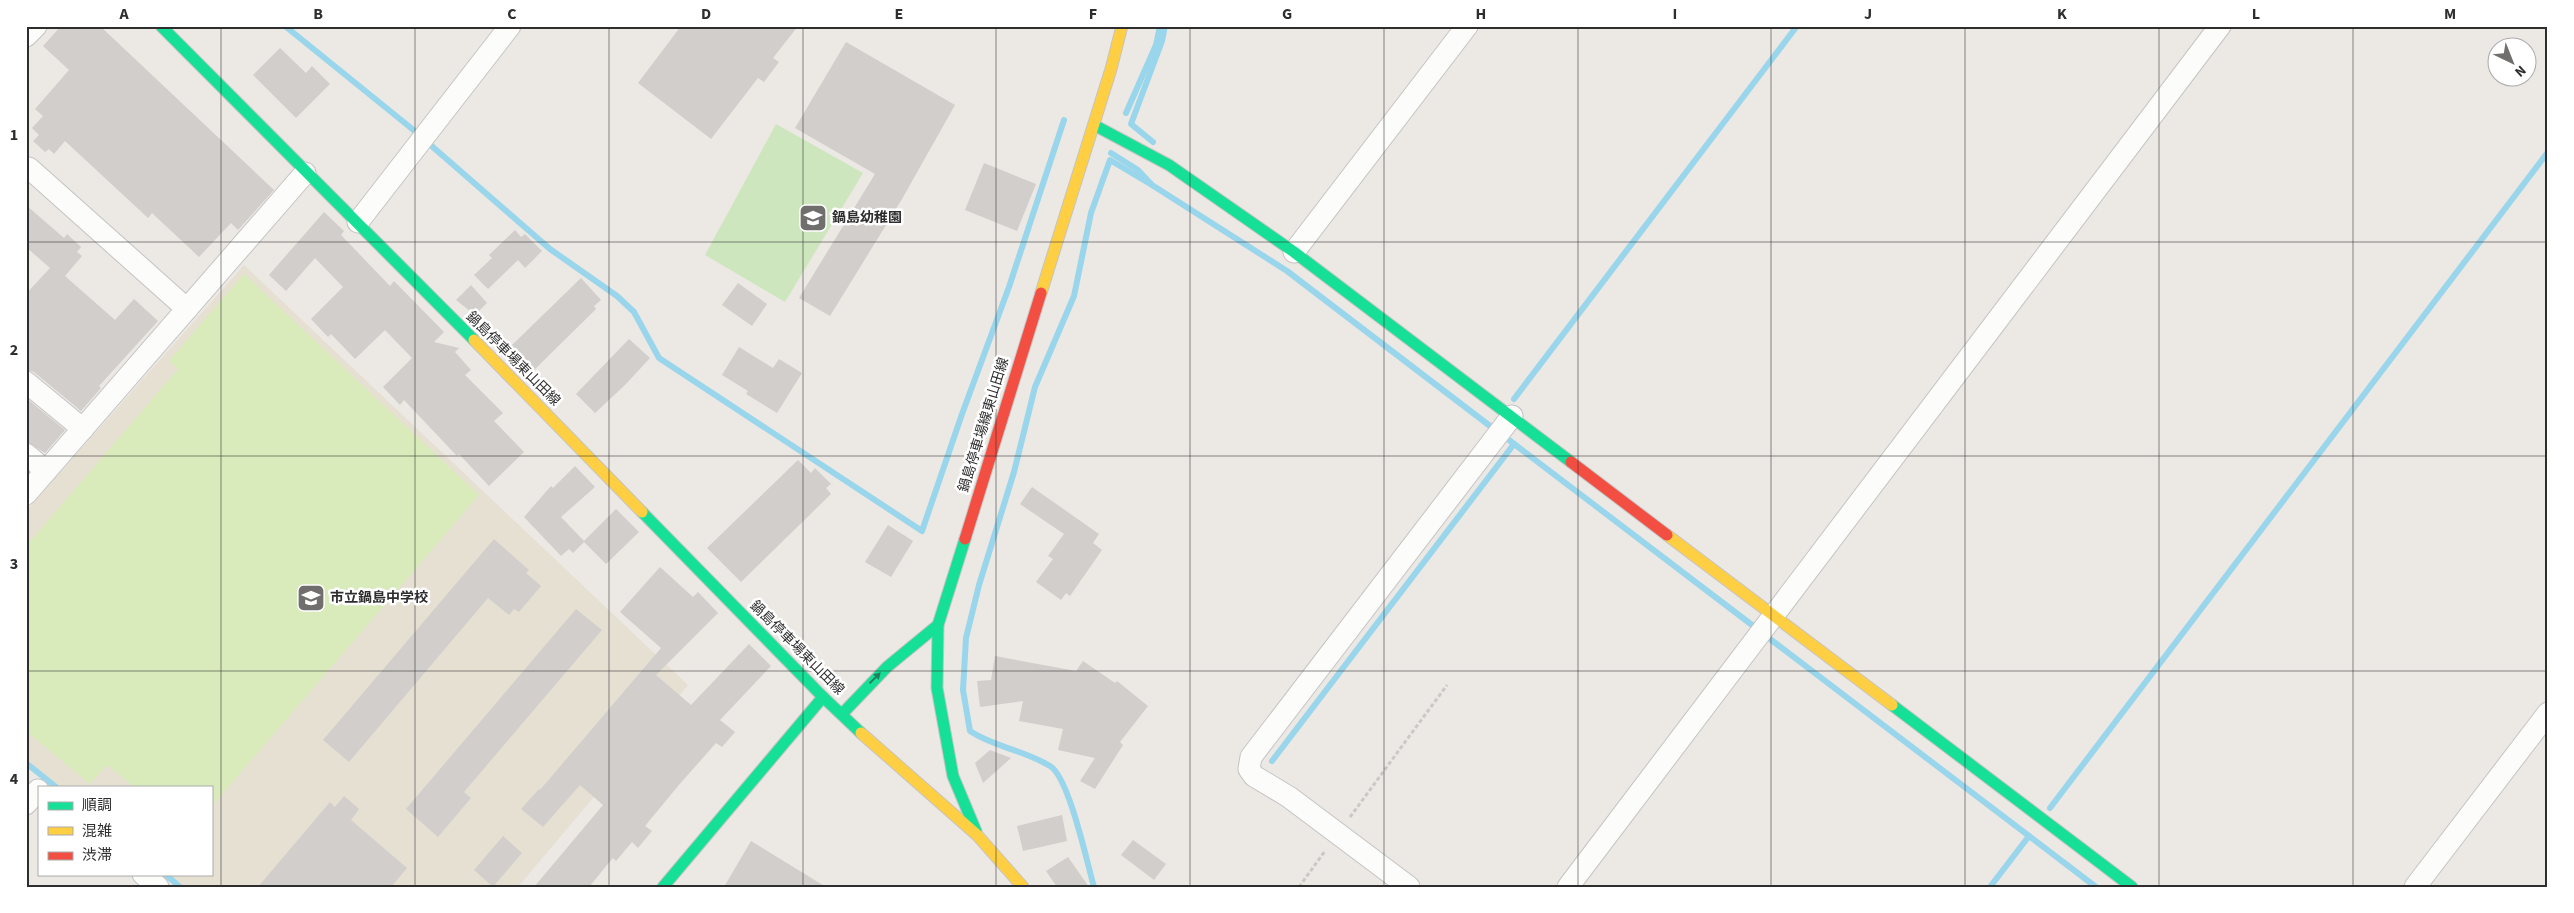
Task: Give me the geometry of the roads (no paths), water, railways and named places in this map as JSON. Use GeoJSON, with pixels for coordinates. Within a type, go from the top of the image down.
{"type":"FeatureCollection","features":[{"type":"Feature","properties":{"kind":"main road","name":"鍋島停車場東山田線"},"geometry":{"type":"LineString","coordinates":[[160,26],[305,172],[358,222],[842,714]]}},
{"type":"Feature","properties":{"kind":"main road","name":"鍋島停車場線東山田線"},"geometry":{"type":"LineString","coordinates":[[978,836],[953,776],[937,688],[938,625],[1094,125],[1122,26]]}},
{"type":"Feature","properties":{"kind":"main road"},"geometry":{"type":"LineString","coordinates":[[1094,125],[1169,165],[1294,252],[2132,887]]}},
{"type":"Feature","properties":{"kind":"main road"},"geometry":{"type":"LineString","coordinates":[[842,714],[866,687],[907,648],[938,625]]}},
{"type":"Feature","properties":{"kind":"main road"},"geometry":{"type":"LineString","coordinates":[[663,887],[824,697]]}},
{"type":"Feature","properties":{"kind":"main road","name":"鍋島停車場線東山田線"},"geometry":{"type":"LineString","coordinates":[[842,714],[888,758],[978,836],[1024,887]]}},
{"type":"Feature","properties":{"kind":"street"},"geometry":{"type":"LineString","coordinates":[[26,36],[36,26]]}},
{"type":"Feature","properties":{"kind":"street"},"geometry":{"type":"LineString","coordinates":[[358,222],[510,26]]}},
{"type":"Feature","properties":{"kind":"street"},"geometry":{"type":"LineString","coordinates":[[1294,252],[1466,26]]}},
{"type":"Feature","properties":{"kind":"street"},"geometry":{"type":"LineString","coordinates":[[1568,887],[2220,26]]}},
{"type":"Feature","properties":{"kind":"street"},"geometry":{"type":"LineString","coordinates":[[26,172],[29,168],[187,310]]}},
{"type":"Feature","properties":{"kind":"street"},"geometry":{"type":"LineString","coordinates":[[26,494],[305,172]]}},
{"type":"Feature","properties":{"kind":"street"},"geometry":{"type":"LineString","coordinates":[[26,382],[83,429]]}},
{"type":"Feature","properties":{"kind":"street"},"geometry":{"type":"LineString","coordinates":[[1408,887],[1289,797],[1254,776],[1249,768],[1251,757],[1512,416]]}},
{"type":"Feature","properties":{"kind":"street"},"geometry":{"type":"LineString","coordinates":[[26,454],[46,472]]}},
{"type":"Feature","properties":{"kind":"street"},"geometry":{"type":"LineString","coordinates":[[2416,887],[2548,713]]}},
{"type":"Feature","properties":{"kind":"street"},"geometry":{"type":"LineString","coordinates":[[145,876],[158,887]]}},
{"type":"Feature","properties":{"kind":"waterway"},"geometry":{"type":"LineString","coordinates":[[285,26],[411,128],[550,249],[617,296],[634,312],[659,358],[922,531],[962,414],[1009,287],[1064,120]]}},
{"type":"Feature","properties":{"kind":"waterway"},"geometry":{"type":"LineString","coordinates":[[1126,113],[1156,45],[1160,26]]}},
{"type":"Feature","properties":{"kind":"waterway"},"geometry":{"type":"LineString","coordinates":[[1153,142],[1131,124],[1162,41],[1165,26]]}},
{"type":"Feature","properties":{"kind":"waterway"},"geometry":{"type":"LineString","coordinates":[[1514,399],[1797,26]]}},
{"type":"Feature","properties":{"kind":"waterway"},"geometry":{"type":"LineString","coordinates":[[2050,808],[2548,152]]}},
{"type":"Feature","properties":{"kind":"waterway"},"geometry":{"type":"LineString","coordinates":[[1111,153],[1138,170],[1152,185],[1287,271],[1490,426]]}},
{"type":"Feature","properties":{"kind":"waterway"},"geometry":{"type":"LineString","coordinates":[[1094,887],[1070,803],[1057,773],[1050,766],[1030,756],[989,741],[970,731],[963,690],[966,638],[979,585],[1014,472],[1035,387],[1074,296],[1091,213],[1110,160],[1152,185]]}},
{"type":"Feature","properties":{"kind":"waterway"},"geometry":{"type":"LineString","coordinates":[[1509,440],[1752,625]]}},
{"type":"Feature","properties":{"kind":"waterway"},"geometry":{"type":"LineString","coordinates":[[1272,761],[1514,444]]}},
{"type":"Feature","properties":{"kind":"waterway"},"geometry":{"type":"LineString","coordinates":[[1770,639],[2096,887]]}},
{"type":"Feature","properties":{"kind":"waterway"},"geometry":{"type":"LineString","coordinates":[[26,763],[55,786]]}},
{"type":"Feature","properties":{"kind":"waterway"},"geometry":{"type":"LineString","coordinates":[[1990,887],[2029,836]]}},
{"type":"Feature","properties":{"kind":"waterway"},"geometry":{"type":"LineString","coordinates":[[167,876],[180,887]]}},
{"type":"Feature","properties":{"kind":"place","name":"鍋島幼稚園"},"geometry":{"type":"Point","coordinates":[813,218]}},
{"type":"Feature","properties":{"kind":"place","name":"市立鍋島中学校"},"geometry":{"type":"Point","coordinates":[311,598]}}]}
